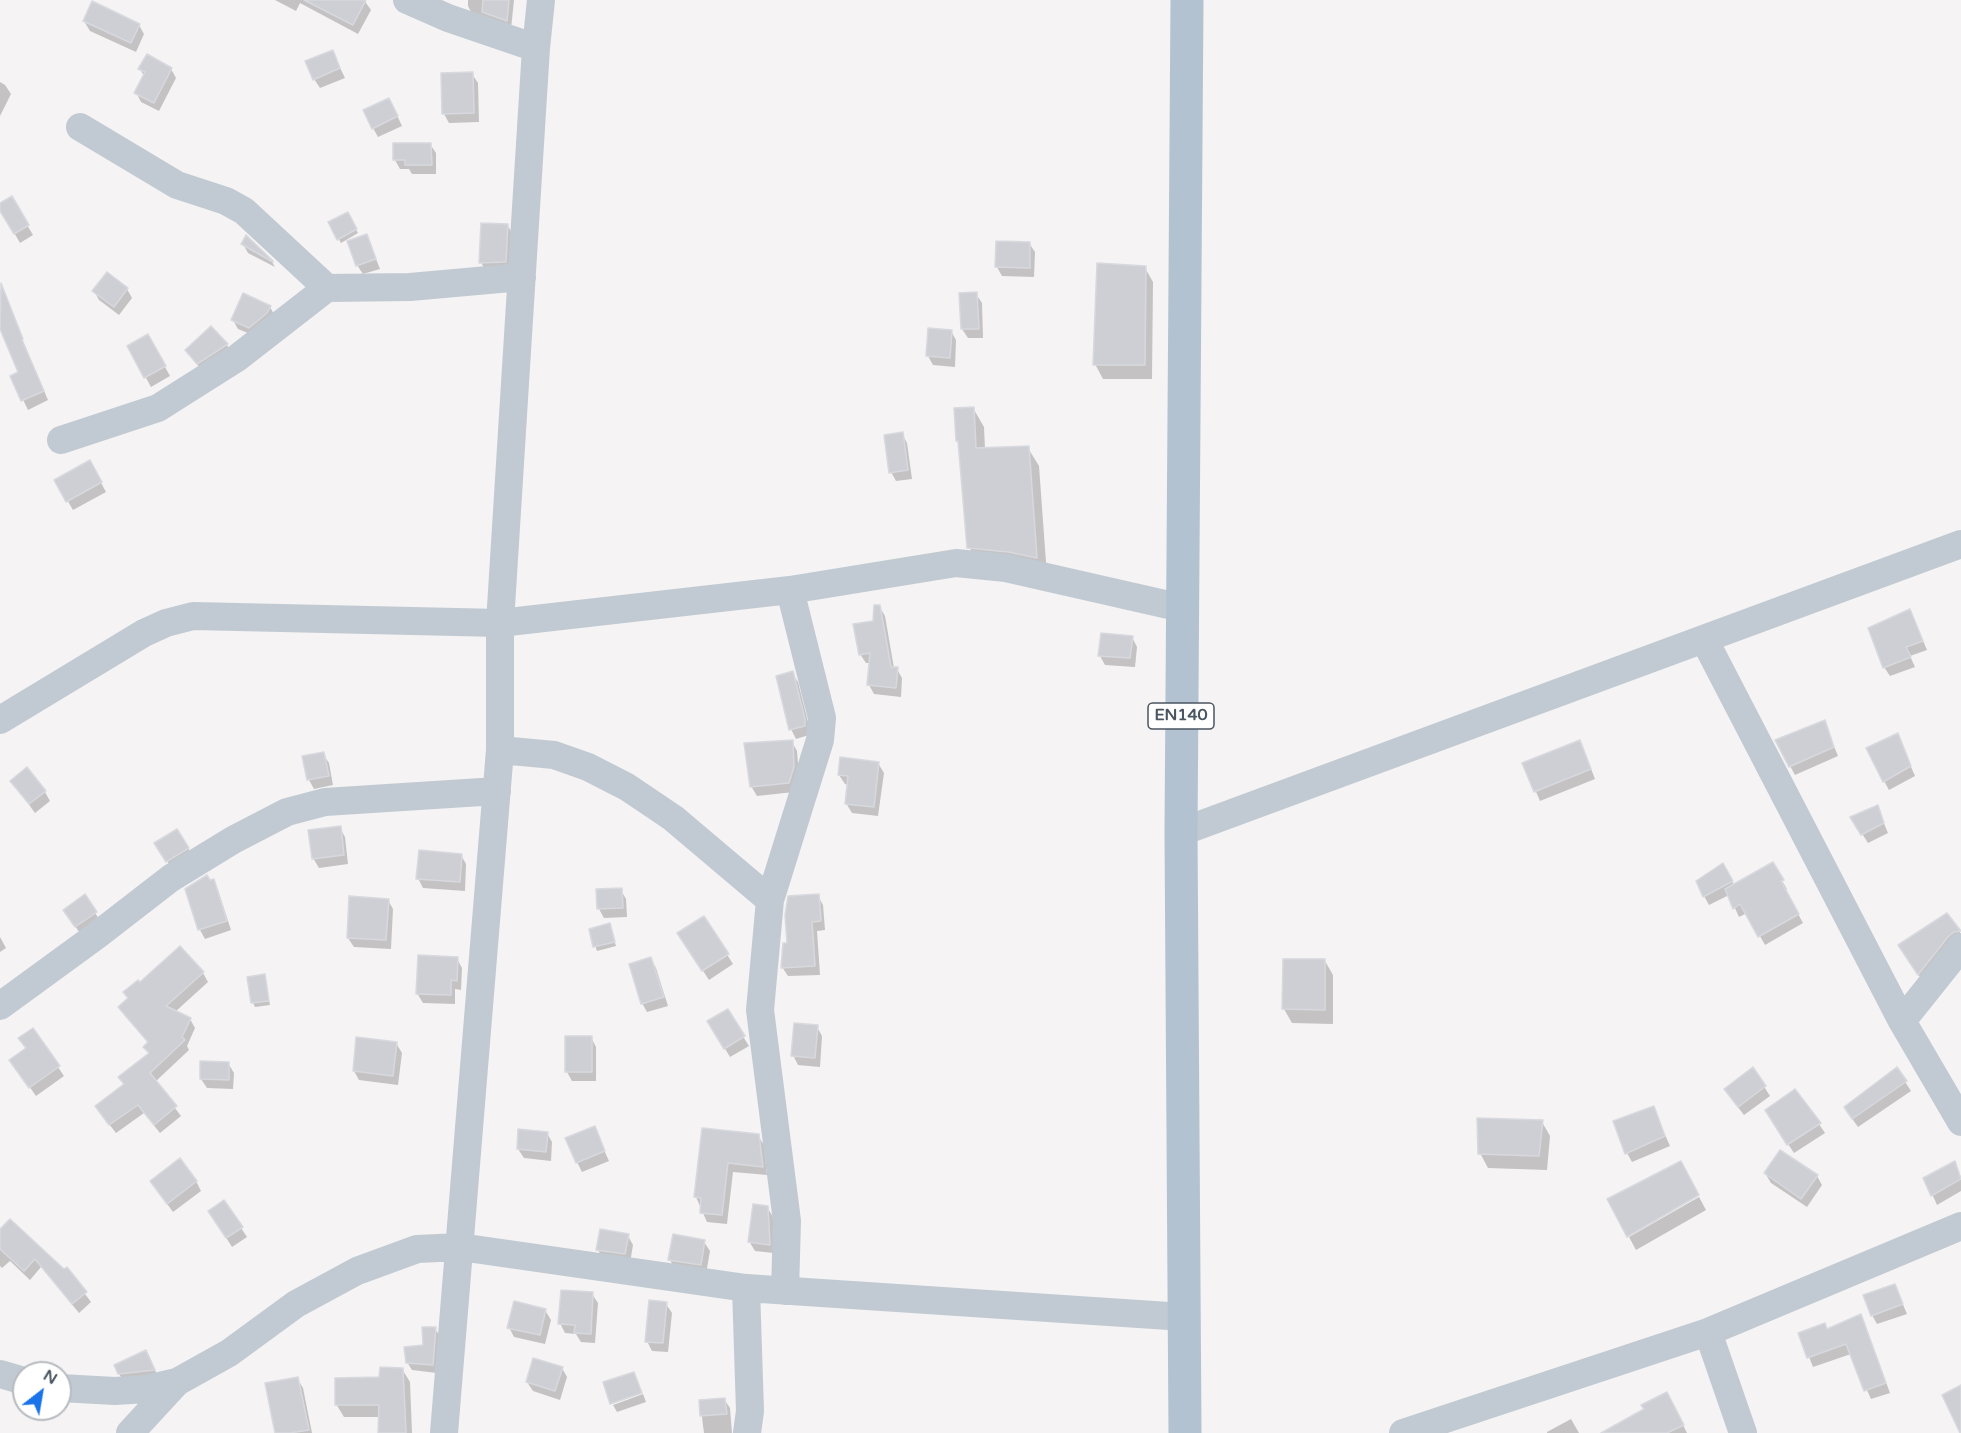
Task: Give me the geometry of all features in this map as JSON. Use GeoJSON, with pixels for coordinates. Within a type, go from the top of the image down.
{"type":"FeatureCollection","features":[{"type":"Feature","properties":{"kind":"main road","name":"EN140"},"geometry":{"type":"LineString","coordinates":[[1185,1433],[1181,831],[1187,0]]}},
{"type":"Feature","properties":{"kind":"street"},"geometry":{"type":"LineString","coordinates":[[407,0],[448,18],[536,48]]}},
{"type":"Feature","properties":{"kind":"street"},"geometry":{"type":"LineString","coordinates":[[444,1433],[500,750],[500,623],[536,48],[541,0]]}},
{"type":"Feature","properties":{"kind":"street"},"geometry":{"type":"LineString","coordinates":[[80,127],[177,185],[226,201],[244,211],[327,288]]}},
{"type":"Feature","properties":{"kind":"street"},"geometry":{"type":"LineString","coordinates":[[61,440],[158,408],[237,358],[327,288],[410,287],[522,277]]}},
{"type":"Feature","properties":{"kind":"street"},"geometry":{"type":"LineString","coordinates":[[1181,831],[1961,544]]}},
{"type":"Feature","properties":{"kind":"street"},"geometry":{"type":"LineString","coordinates":[[0,720],[144,633],[166,623],[193,616],[500,623],[790,590],[956,563],[1006,567],[1182,608]]}},
{"type":"Feature","properties":{"kind":"street"},"geometry":{"type":"LineString","coordinates":[[785,1291],[786,1221],[760,1010],[770,900],[820,740],[822,718],[790,590]]}},
{"type":"Feature","properties":{"kind":"street"},"geometry":{"type":"LineString","coordinates":[[1704,639],[1902,1021],[1961,1122]]}},
{"type":"Feature","properties":{"kind":"street"},"geometry":{"type":"LineString","coordinates":[[500,750],[554,755],[588,766],[627,787],[673,818],[770,900]]}},
{"type":"Feature","properties":{"kind":"street"},"geometry":{"type":"LineString","coordinates":[[0,1006],[171,878],[233,840],[287,812],[325,802],[497,791]]}},
{"type":"Feature","properties":{"kind":"street"},"geometry":{"type":"LineString","coordinates":[[1902,1021],[1961,947]]}},
{"type":"Feature","properties":{"kind":"street"},"geometry":{"type":"LineString","coordinates":[[1403,1433],[1445,1427],[1708,1332],[1961,1226]]}},
{"type":"Feature","properties":{"kind":"street"},"geometry":{"type":"LineString","coordinates":[[130,1433],[177,1382],[228,1353],[296,1304],[357,1270],[417,1249],[460,1247],[746,1288],[1184,1317]]}},
{"type":"Feature","properties":{"kind":"street"},"geometry":{"type":"LineString","coordinates":[[746,1288],[750,1411],[747,1433]]}},
{"type":"Feature","properties":{"kind":"street"},"geometry":{"type":"LineString","coordinates":[[1708,1332],[1743,1433]]}},
{"type":"Feature","properties":{"kind":"street"},"geometry":{"type":"LineString","coordinates":[[72,1390],[136,1390],[177,1382]]}},
{"type":"Feature","properties":{"kind":"building"},"geometry":{"type":"Polygon","coordinates":[[[304,0],[366,0],[353,25],[304,0]]]}},
{"type":"Feature","properties":{"kind":"building"},"geometry":{"type":"Polygon","coordinates":[[[483,0],[509,0],[507,21],[482,12],[483,0]]]}},
{"type":"Feature","properties":{"kind":"building"},"geometry":{"type":"Polygon","coordinates":[[[92,1],[140,24],[131,43],[83,21],[92,1]]]}},
{"type":"Feature","properties":{"kind":"building"},"geometry":{"type":"Polygon","coordinates":[[[333,50],[340,68],[313,80],[305,61],[333,50]]]}},
{"type":"Feature","properties":{"kind":"building"},"geometry":{"type":"Polygon","coordinates":[[[147,54],[172,68],[154,103],[134,93],[145,72],[138,69],[147,54]]]}},
{"type":"Feature","properties":{"kind":"building"},"geometry":{"type":"Polygon","coordinates":[[[473,72],[474,113],[442,114],[441,73],[473,72]]]}},
{"type":"Feature","properties":{"kind":"building"},"geometry":{"type":"Polygon","coordinates":[[[389,98],[398,116],[372,129],[363,110],[389,98]]]}},
{"type":"Feature","properties":{"kind":"building"},"geometry":{"type":"Polygon","coordinates":[[[393,143],[431,143],[432,165],[405,165],[405,160],[393,160],[393,143]]]}},
{"type":"Feature","properties":{"kind":"building"},"geometry":{"type":"Polygon","coordinates":[[[12,196],[29,225],[14,234],[0,211],[0,203],[12,196]]]}},
{"type":"Feature","properties":{"kind":"building"},"geometry":{"type":"Polygon","coordinates":[[[348,212],[357,229],[337,240],[328,222],[348,212]]]}},
{"type":"Feature","properties":{"kind":"building"},"geometry":{"type":"Polygon","coordinates":[[[481,223],[508,224],[506,262],[479,263],[481,223]]]}},
{"type":"Feature","properties":{"kind":"building"},"geometry":{"type":"Polygon","coordinates":[[[367,234],[376,259],[356,266],[347,241],[367,234]]]}},
{"type":"Feature","properties":{"kind":"building"},"geometry":{"type":"Polygon","coordinates":[[[246,235],[273,261],[273,262],[241,244],[246,235]]]}},
{"type":"Feature","properties":{"kind":"building"},"geometry":{"type":"Polygon","coordinates":[[[996,241],[1030,242],[1030,268],[995,267],[996,241]]]}},
{"type":"Feature","properties":{"kind":"building"},"geometry":{"type":"Polygon","coordinates":[[[1097,263],[1146,266],[1145,365],[1093,365],[1097,263]]]}},
{"type":"Feature","properties":{"kind":"building"},"geometry":{"type":"Polygon","coordinates":[[[107,272],[128,288],[114,307],[92,291],[107,272]]]}},
{"type":"Feature","properties":{"kind":"building"},"geometry":{"type":"Polygon","coordinates":[[[1,283],[44,391],[21,401],[10,376],[18,372],[0,329],[1,283]]]}},
{"type":"Feature","properties":{"kind":"building"},"geometry":{"type":"Polygon","coordinates":[[[977,292],[979,329],[961,329],[959,293],[977,292]]]}},
{"type":"Feature","properties":{"kind":"building"},"geometry":{"type":"Polygon","coordinates":[[[243,293],[271,306],[267,313],[249,328],[231,320],[243,293]]]}},
{"type":"Feature","properties":{"kind":"building"},"geometry":{"type":"Polygon","coordinates":[[[211,326],[228,344],[197,364],[185,350],[211,326]]]}},
{"type":"Feature","properties":{"kind":"building"},"geometry":{"type":"Polygon","coordinates":[[[928,328],[952,330],[950,358],[926,356],[928,328]]]}},
{"type":"Feature","properties":{"kind":"building"},"geometry":{"type":"Polygon","coordinates":[[[148,334],[166,366],[144,378],[127,346],[148,334]]]}},
{"type":"Feature","properties":{"kind":"building"},"geometry":{"type":"Polygon","coordinates":[[[974,407],[976,448],[1029,446],[1037,558],[1008,552],[967,548],[954,408],[974,407]]]}},
{"type":"Feature","properties":{"kind":"building"},"geometry":{"type":"Polygon","coordinates":[[[903,432],[908,470],[889,473],[884,435],[903,432]]]}},
{"type":"Feature","properties":{"kind":"building"},"geometry":{"type":"Polygon","coordinates":[[[90,460],[102,482],[66,502],[54,480],[90,460]]]}},
{"type":"Feature","properties":{"kind":"building"},"geometry":{"type":"Polygon","coordinates":[[[874,605],[880,605],[891,667],[898,667],[896,688],[867,685],[870,653],[859,655],[853,624],[873,621],[874,605]]]}},
{"type":"Feature","properties":{"kind":"building"},"geometry":{"type":"Polygon","coordinates":[[[1910,609],[1923,641],[1906,647],[1911,657],[1883,668],[1868,628],[1910,609]]]}},
{"type":"Feature","properties":{"kind":"building"},"geometry":{"type":"Polygon","coordinates":[[[1101,633],[1133,636],[1130,658],[1098,656],[1101,633]]]}},
{"type":"Feature","properties":{"kind":"building"},"geometry":{"type":"Polygon","coordinates":[[[793,671],[805,726],[789,730],[776,676],[793,671]]]}},
{"type":"Feature","properties":{"kind":"building"},"geometry":{"type":"Polygon","coordinates":[[[1825,720],[1834,747],[1789,767],[1775,740],[1825,720]]]}},
{"type":"Feature","properties":{"kind":"building"},"geometry":{"type":"Polygon","coordinates":[[[1898,733],[1911,766],[1883,782],[1866,748],[1898,733]]]}},
{"type":"Feature","properties":{"kind":"building"},"geometry":{"type":"Polygon","coordinates":[[[793,740],[794,767],[789,783],[750,787],[744,743],[793,740]]]}},
{"type":"Feature","properties":{"kind":"building"},"geometry":{"type":"Polygon","coordinates":[[[1580,740],[1591,769],[1534,792],[1522,763],[1580,740]]]}},
{"type":"Feature","properties":{"kind":"building"},"geometry":{"type":"Polygon","coordinates":[[[324,752],[329,776],[307,780],[302,756],[324,752]]]}},
{"type":"Feature","properties":{"kind":"building"},"geometry":{"type":"Polygon","coordinates":[[[840,757],[879,762],[874,807],[845,804],[848,776],[838,775],[840,757]]]}},
{"type":"Feature","properties":{"kind":"building"},"geometry":{"type":"Polygon","coordinates":[[[27,767],[46,791],[29,804],[10,781],[27,767]]]}},
{"type":"Feature","properties":{"kind":"building"},"geometry":{"type":"Polygon","coordinates":[[[1878,805],[1884,823],[1861,835],[1850,817],[1878,805]]]}},
{"type":"Feature","properties":{"kind":"building"},"geometry":{"type":"Polygon","coordinates":[[[341,826],[344,855],[312,859],[308,830],[341,826]]]}},
{"type":"Feature","properties":{"kind":"building"},"geometry":{"type":"Polygon","coordinates":[[[177,829],[189,848],[166,862],[154,843],[177,829]]]}},
{"type":"Feature","properties":{"kind":"building"},"geometry":{"type":"Polygon","coordinates":[[[419,850],[462,854],[460,882],[416,879],[419,850]]]}},
{"type":"Feature","properties":{"kind":"building"},"geometry":{"type":"Polygon","coordinates":[[[1773,862],[1799,914],[1758,937],[1740,904],[1733,909],[1725,889],[1773,862]]]}},
{"type":"Feature","properties":{"kind":"building"},"geometry":{"type":"Polygon","coordinates":[[[1723,863],[1733,881],[1703,897],[1696,881],[1723,863]]]}},
{"type":"Feature","properties":{"kind":"building"},"geometry":{"type":"Polygon","coordinates":[[[207,875],[210,880],[214,879],[227,921],[198,930],[185,889],[207,875]]]}},
{"type":"Feature","properties":{"kind":"building"},"geometry":{"type":"Polygon","coordinates":[[[622,888],[623,908],[597,909],[596,889],[622,888]]]}},
{"type":"Feature","properties":{"kind":"building"},"geometry":{"type":"Polygon","coordinates":[[[85,894],[97,912],[75,927],[63,910],[85,894]]]}},
{"type":"Feature","properties":{"kind":"building"},"geometry":{"type":"Polygon","coordinates":[[[819,894],[821,921],[812,922],[815,966],[781,968],[783,943],[787,943],[785,915],[788,896],[819,894]]]}},
{"type":"Feature","properties":{"kind":"building"},"geometry":{"type":"Polygon","coordinates":[[[349,896],[389,899],[386,940],[347,938],[349,896]]]}},
{"type":"Feature","properties":{"kind":"building"},"geometry":{"type":"Polygon","coordinates":[[[1947,913],[1961,931],[1954,932],[1948,937],[1918,975],[1898,945],[1947,913]]]}},
{"type":"Feature","properties":{"kind":"building"},"geometry":{"type":"Polygon","coordinates":[[[704,916],[729,954],[702,971],[677,933],[704,916]]]}},
{"type":"Feature","properties":{"kind":"building"},"geometry":{"type":"Polygon","coordinates":[[[610,923],[615,942],[593,947],[589,929],[610,923]]]}},
{"type":"Feature","properties":{"kind":"building"},"geometry":{"type":"Polygon","coordinates":[[[180,946],[204,972],[166,1006],[191,1018],[182,1037],[185,1040],[150,1073],[177,1106],[154,1125],[138,1105],[109,1125],[95,1106],[124,1084],[118,1077],[149,1053],[143,1047],[148,1042],[118,1007],[128,998],[123,992],[138,980],[140,982],[180,946]]]}},
{"type":"Feature","properties":{"kind":"building"},"geometry":{"type":"Polygon","coordinates":[[[418,955],[458,957],[457,981],[451,980],[451,995],[416,994],[418,955]]]}},
{"type":"Feature","properties":{"kind":"building"},"geometry":{"type":"Polygon","coordinates":[[[651,957],[664,997],[641,1004],[629,964],[651,957]]]}},
{"type":"Feature","properties":{"kind":"building"},"geometry":{"type":"Polygon","coordinates":[[[1283,959],[1325,959],[1325,1010],[1282,1009],[1283,959]]]}},
{"type":"Feature","properties":{"kind":"building"},"geometry":{"type":"Polygon","coordinates":[[[265,974],[269,1001],[251,1003],[247,977],[265,974]]]}},
{"type":"Feature","properties":{"kind":"building"},"geometry":{"type":"Polygon","coordinates":[[[728,1009],[745,1036],[724,1049],[707,1021],[728,1009]]]}},
{"type":"Feature","properties":{"kind":"building"},"geometry":{"type":"Polygon","coordinates":[[[794,1023],[818,1025],[815,1058],[791,1056],[794,1023]]]}},
{"type":"Feature","properties":{"kind":"building"},"geometry":{"type":"Polygon","coordinates":[[[33,1028],[60,1066],[29,1088],[9,1060],[26,1048],[18,1038],[33,1028]]]}},
{"type":"Feature","properties":{"kind":"building"},"geometry":{"type":"Polygon","coordinates":[[[565,1036],[592,1036],[592,1072],[565,1072],[565,1036]]]}},
{"type":"Feature","properties":{"kind":"building"},"geometry":{"type":"Polygon","coordinates":[[[356,1037],[397,1042],[393,1076],[353,1071],[356,1037]]]}},
{"type":"Feature","properties":{"kind":"building"},"geometry":{"type":"Polygon","coordinates":[[[200,1061],[229,1062],[229,1080],[200,1079],[200,1061]]]}},
{"type":"Feature","properties":{"kind":"building"},"geometry":{"type":"Polygon","coordinates":[[[1753,1067],[1766,1086],[1738,1107],[1724,1089],[1753,1067]]]}},
{"type":"Feature","properties":{"kind":"building"},"geometry":{"type":"Polygon","coordinates":[[[1897,1067],[1907,1081],[1852,1119],[1844,1107],[1897,1067]]]}},
{"type":"Feature","properties":{"kind":"building"},"geometry":{"type":"Polygon","coordinates":[[[1795,1089],[1821,1123],[1787,1145],[1765,1110],[1795,1089]]]}},
{"type":"Feature","properties":{"kind":"building"},"geometry":{"type":"Polygon","coordinates":[[[1654,1106],[1665,1136],[1625,1154],[1613,1121],[1654,1106]]]}},
{"type":"Feature","properties":{"kind":"building"},"geometry":{"type":"Polygon","coordinates":[[[1477,1118],[1543,1120],[1539,1156],[1478,1154],[1477,1118]]]}},
{"type":"Feature","properties":{"kind":"building"},"geometry":{"type":"Polygon","coordinates":[[[595,1126],[605,1151],[576,1163],[565,1138],[595,1126]]]}},
{"type":"Feature","properties":{"kind":"building"},"geometry":{"type":"Polygon","coordinates":[[[702,1128],[759,1134],[763,1167],[728,1163],[722,1215],[700,1213],[701,1198],[694,1197],[702,1128]]]}},
{"type":"Feature","properties":{"kind":"building"},"geometry":{"type":"Polygon","coordinates":[[[518,1129],[548,1132],[546,1152],[517,1149],[518,1129]]]}},
{"type":"Feature","properties":{"kind":"building"},"geometry":{"type":"Polygon","coordinates":[[[1780,1150],[1818,1175],[1801,1199],[1764,1173],[1780,1150]]]}},
{"type":"Feature","properties":{"kind":"building"},"geometry":{"type":"Polygon","coordinates":[[[180,1158],[197,1181],[167,1204],[150,1181],[180,1158]]]}},
{"type":"Feature","properties":{"kind":"building"},"geometry":{"type":"Polygon","coordinates":[[[1681,1161],[1699,1195],[1627,1237],[1607,1199],[1681,1161]]]}},
{"type":"Feature","properties":{"kind":"building"},"geometry":{"type":"Polygon","coordinates":[[[1955,1161],[1961,1179],[1931,1196],[1923,1178],[1955,1161]]]}},
{"type":"Feature","properties":{"kind":"building"},"geometry":{"type":"Polygon","coordinates":[[[224,1200],[243,1227],[226,1238],[208,1211],[224,1200]]]}},
{"type":"Feature","properties":{"kind":"building"},"geometry":{"type":"Polygon","coordinates":[[[753,1204],[768,1206],[770,1245],[748,1242],[753,1204]]]}},
{"type":"Feature","properties":{"kind":"building"},"geometry":{"type":"Polygon","coordinates":[[[10,1219],[64,1269],[67,1267],[87,1292],[72,1304],[35,1259],[24,1271],[0,1249],[0,1229],[10,1219]]]}},
{"type":"Feature","properties":{"kind":"building"},"geometry":{"type":"Polygon","coordinates":[[[600,1229],[629,1234],[625,1254],[596,1250],[600,1229]]]}},
{"type":"Feature","properties":{"kind":"building"},"geometry":{"type":"Polygon","coordinates":[[[673,1234],[705,1240],[701,1265],[668,1260],[673,1234]]]}},
{"type":"Feature","properties":{"kind":"building"},"geometry":{"type":"Polygon","coordinates":[[[1895,1284],[1903,1304],[1871,1316],[1863,1295],[1895,1284]]]}},
{"type":"Feature","properties":{"kind":"building"},"geometry":{"type":"Polygon","coordinates":[[[561,1290],[593,1292],[591,1334],[574,1333],[575,1325],[558,1324],[561,1290]]]}},
{"type":"Feature","properties":{"kind":"building"},"geometry":{"type":"Polygon","coordinates":[[[649,1300],[667,1302],[663,1343],[645,1342],[649,1300]]]}},
{"type":"Feature","properties":{"kind":"building"},"geometry":{"type":"Polygon","coordinates":[[[514,1301],[546,1309],[540,1335],[507,1328],[514,1301]]]}},
{"type":"Feature","properties":{"kind":"building"},"geometry":{"type":"Polygon","coordinates":[[[1861,1314],[1886,1383],[1864,1391],[1846,1344],[1807,1358],[1798,1333],[1825,1323],[1827,1329],[1861,1314]]]}},
{"type":"Feature","properties":{"kind":"building"},"geometry":{"type":"Polygon","coordinates":[[[422,1327],[436,1327],[433,1365],[406,1363],[404,1347],[423,1345],[422,1327]]]}},
{"type":"Feature","properties":{"kind":"building"},"geometry":{"type":"Polygon","coordinates":[[[146,1350],[155,1370],[118,1374],[114,1365],[146,1350]]]}},
{"type":"Feature","properties":{"kind":"building"},"geometry":{"type":"Polygon","coordinates":[[[533,1358],[563,1367],[555,1391],[526,1382],[533,1358]]]}},
{"type":"Feature","properties":{"kind":"building"},"geometry":{"type":"Polygon","coordinates":[[[380,1367],[403,1368],[406,1433],[378,1433],[379,1405],[335,1405],[335,1378],[379,1377],[380,1367]]]}},
{"type":"Feature","properties":{"kind":"building"},"geometry":{"type":"Polygon","coordinates":[[[634,1372],[642,1393],[610,1404],[603,1382],[634,1372]]]}},
{"type":"Feature","properties":{"kind":"building"},"geometry":{"type":"Polygon","coordinates":[[[298,1377],[309,1430],[275,1433],[265,1383],[298,1377]]]}},
{"type":"Feature","properties":{"kind":"building"},"geometry":{"type":"Polygon","coordinates":[[[1961,1385],[1961,1433],[1960,1433],[1942,1395],[1961,1385]]]}},
{"type":"Feature","properties":{"kind":"building"},"geometry":{"type":"Polygon","coordinates":[[[1667,1392],[1684,1425],[1667,1433],[1601,1433],[1644,1409],[1641,1405],[1667,1392]]]}},
{"type":"Feature","properties":{"kind":"building"},"geometry":{"type":"Polygon","coordinates":[[[725,1398],[727,1414],[700,1416],[699,1400],[725,1398]]]}}]}
